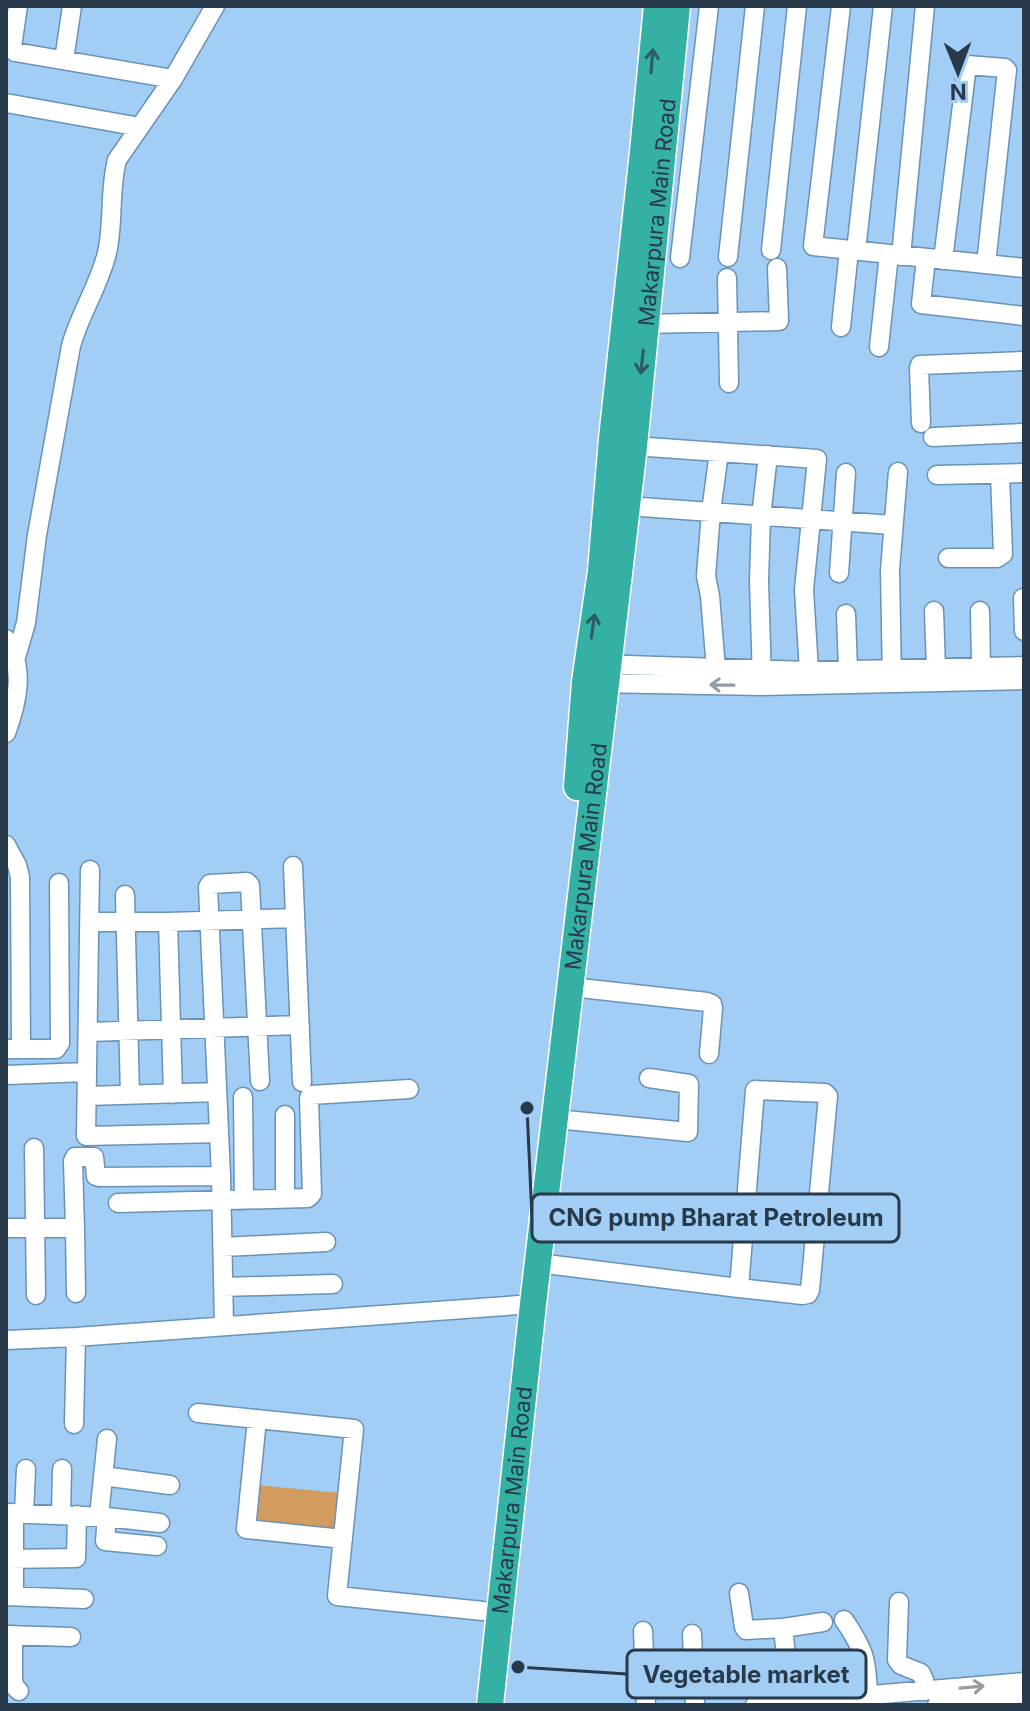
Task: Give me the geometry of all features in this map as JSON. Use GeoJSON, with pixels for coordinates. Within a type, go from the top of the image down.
{"type":"FeatureCollection","features":[{"type":"Feature","properties":{"kind":"highway","name":"Makarpura Main Road"},"geometry":{"type":"LineString","coordinates":[[472,1705],[525,1304],[538,1263],[571,987],[597,673],[601,571],[612,439],[657,6]]}},
{"type":"Feature","properties":{"kind":"highway","name":"Makarpura Main Road"},"geometry":{"type":"LineString","coordinates":[[490,1705],[537,1153],[577,789],[627,506],[677,6]]}},
{"type":"Feature","properties":{"kind":"street"},"geometry":{"type":"LineString","coordinates":[[18,6],[13,50],[173,79]]}},
{"type":"Feature","properties":{"kind":"street"},"geometry":{"type":"LineString","coordinates":[[64,60],[72,6]]}},
{"type":"Feature","properties":{"kind":"street"},"geometry":{"type":"LineString","coordinates":[[6,733],[18,683],[16,657],[26,623],[37,535],[71,346],[76,326],[103,268],[111,230],[117,160],[173,79],[215,6]]}},
{"type":"Feature","properties":{"kind":"street"},"geometry":{"type":"LineString","coordinates":[[680,258],[709,6]]}},
{"type":"Feature","properties":{"kind":"street"},"geometry":{"type":"LineString","coordinates":[[728,257],[755,6]]}},
{"type":"Feature","properties":{"kind":"street"},"geometry":{"type":"LineString","coordinates":[[646,324],[779,321],[774,259],[797,6]]}},
{"type":"Feature","properties":{"kind":"street"},"geometry":{"type":"LineString","coordinates":[[841,6],[812,245],[1024,268]]}},
{"type":"Feature","properties":{"kind":"street"},"geometry":{"type":"LineString","coordinates":[[841,327],[883,6]]}},
{"type":"Feature","properties":{"kind":"street"},"geometry":{"type":"LineString","coordinates":[[879,347],[895,255],[925,6]]}},
{"type":"Feature","properties":{"kind":"street"},"geometry":{"type":"LineString","coordinates":[[986,264],[1007,70],[967,65],[934,259],[921,304],[1024,316]]}},
{"type":"Feature","properties":{"kind":"street"},"geometry":{"type":"LineString","coordinates":[[6,103],[140,127]]}},
{"type":"Feature","properties":{"kind":"street"},"geometry":{"type":"LineString","coordinates":[[727,278],[729,383]]}},
{"type":"Feature","properties":{"kind":"street"},"geometry":{"type":"LineString","coordinates":[[1024,361],[920,365],[919,368],[927,430],[1024,433]]}},
{"type":"Feature","properties":{"kind":"street"},"geometry":{"type":"LineString","coordinates":[[634,446],[817,459],[804,590],[809,671]]}},
{"type":"Feature","properties":{"kind":"street"},"geometry":{"type":"LineString","coordinates":[[716,669],[706,576],[719,452]]}},
{"type":"Feature","properties":{"kind":"street"},"geometry":{"type":"LineString","coordinates":[[762,678],[759,581],[761,517],[768,455]]}},
{"type":"Feature","properties":{"kind":"street"},"geometry":{"type":"LineString","coordinates":[[892,676],[890,570],[898,472]]}},
{"type":"Feature","properties":{"kind":"street"},"geometry":{"type":"LineString","coordinates":[[839,573],[846,473]]}},
{"type":"Feature","properties":{"kind":"street"},"geometry":{"type":"LineString","coordinates":[[937,475],[1024,473]]}},
{"type":"Feature","properties":{"kind":"street"},"geometry":{"type":"LineString","coordinates":[[948,558],[997,558],[1003,554],[1000,474]]}},
{"type":"Feature","properties":{"kind":"street"},"geometry":{"type":"LineString","coordinates":[[627,506],[893,525]]}},
{"type":"Feature","properties":{"kind":"street"},"geometry":{"type":"LineString","coordinates":[[1023,598],[1024,631]]}},
{"type":"Feature","properties":{"kind":"street"},"geometry":{"type":"LineString","coordinates":[[934,611],[936,668]]}},
{"type":"Feature","properties":{"kind":"street"},"geometry":{"type":"LineString","coordinates":[[980,611],[981,667]]}},
{"type":"Feature","properties":{"kind":"street"},"geometry":{"type":"LineString","coordinates":[[846,614],[848,670]]}},
{"type":"Feature","properties":{"kind":"street"},"geometry":{"type":"LineString","coordinates":[[6,639],[16,657]]}},
{"type":"Feature","properties":{"kind":"street"},"geometry":{"type":"LineString","coordinates":[[597,673],[716,669],[762,678],[809,671],[848,670],[892,676],[936,668],[1024,666]]}},
{"type":"Feature","properties":{"kind":"street"},"geometry":{"type":"LineString","coordinates":[[597,673],[1024,680]]}},
{"type":"Feature","properties":{"kind":"street"},"geometry":{"type":"LineString","coordinates":[[6,845],[20,877],[14,1049],[56,1049],[60,1043],[59,883]]}},
{"type":"Feature","properties":{"kind":"street"},"geometry":{"type":"LineString","coordinates":[[293,866],[302,1082]]}},
{"type":"Feature","properties":{"kind":"street"},"geometry":{"type":"LineString","coordinates":[[90,870],[86,1136],[219,1133]]}},
{"type":"Feature","properties":{"kind":"street"},"geometry":{"type":"LineString","coordinates":[[224,1326],[209,885],[247,882],[250,885],[260,1081]]}},
{"type":"Feature","properties":{"kind":"street"},"geometry":{"type":"LineString","coordinates":[[125,895],[130,1095]]}},
{"type":"Feature","properties":{"kind":"street"},"geometry":{"type":"LineString","coordinates":[[89,922],[295,918]]}},
{"type":"Feature","properties":{"kind":"street"},"geometry":{"type":"LineString","coordinates":[[168,922],[173,1094]]}},
{"type":"Feature","properties":{"kind":"street"},"geometry":{"type":"LineString","coordinates":[[571,987],[712,1004],[709,1054]]}},
{"type":"Feature","properties":{"kind":"street"},"geometry":{"type":"LineString","coordinates":[[88,1032],[300,1025]]}},
{"type":"Feature","properties":{"kind":"street"},"geometry":{"type":"LineString","coordinates":[[6,1075],[87,1072]]}},
{"type":"Feature","properties":{"kind":"street"},"geometry":{"type":"LineString","coordinates":[[556,1119],[688,1132],[689,1084],[649,1078]]}},
{"type":"Feature","properties":{"kind":"street"},"geometry":{"type":"LineString","coordinates":[[118,1203],[308,1198],[312,1194],[311,1095],[409,1089]]}},
{"type":"Feature","properties":{"kind":"street"},"geometry":{"type":"LineString","coordinates":[[538,1263],[739,1288],[808,1294],[828,1096],[825,1093],[755,1090],[739,1288]]}},
{"type":"Feature","properties":{"kind":"street"},"geometry":{"type":"LineString","coordinates":[[87,1096],[217,1092]]}},
{"type":"Feature","properties":{"kind":"street"},"geometry":{"type":"LineString","coordinates":[[243,1097],[244,1200]]}},
{"type":"Feature","properties":{"kind":"street"},"geometry":{"type":"LineString","coordinates":[[285,1115],[285,1199]]}},
{"type":"Feature","properties":{"kind":"street"},"geometry":{"type":"LineString","coordinates":[[34,1148],[36,1295]]}},
{"type":"Feature","properties":{"kind":"street"},"geometry":{"type":"LineString","coordinates":[[76,1293],[75,1157],[94,1157],[96,1176],[99,1177],[221,1176]]}},
{"type":"Feature","properties":{"kind":"street"},"geometry":{"type":"LineString","coordinates":[[6,1228],[75,1228]]}},
{"type":"Feature","properties":{"kind":"street"},"geometry":{"type":"LineString","coordinates":[[222,1247],[326,1242]]}},
{"type":"Feature","properties":{"kind":"street"},"geometry":{"type":"LineString","coordinates":[[223,1287],[333,1284]]}},
{"type":"Feature","properties":{"kind":"street"},"geometry":{"type":"LineString","coordinates":[[6,1340],[525,1304]]}},
{"type":"Feature","properties":{"kind":"street"},"geometry":{"type":"LineString","coordinates":[[74,1424],[76,1337]]}},
{"type":"Feature","properties":{"kind":"street"},"geometry":{"type":"LineString","coordinates":[[198,1413],[354,1429],[337,1596],[483,1611]]}},
{"type":"Feature","properties":{"kind":"street"},"geometry":{"type":"LineString","coordinates":[[257,1419],[246,1529],[343,1539]]}},
{"type":"Feature","properties":{"kind":"street"},"geometry":{"type":"LineString","coordinates":[[107,1439],[103,1476],[105,1541],[157,1546]]}},
{"type":"Feature","properties":{"kind":"street"},"geometry":{"type":"LineString","coordinates":[[26,1469],[15,1513],[10,1596],[84,1599]]}},
{"type":"Feature","properties":{"kind":"street"},"geometry":{"type":"LineString","coordinates":[[10,1559],[76,1558],[62,1469]]}},
{"type":"Feature","properties":{"kind":"street"},"geometry":{"type":"LineString","coordinates":[[103,1476],[170,1485]]}},
{"type":"Feature","properties":{"kind":"street"},"geometry":{"type":"LineString","coordinates":[[15,1513],[160,1523]]}},
{"type":"Feature","properties":{"kind":"street"},"geometry":{"type":"LineString","coordinates":[[739,1593],[746,1630],[823,1622]]}},
{"type":"Feature","properties":{"kind":"street"},"geometry":{"type":"LineString","coordinates":[[899,1602],[897,1660],[901,1665],[921,1673],[931,1698]]}},
{"type":"Feature","properties":{"kind":"street"},"geometry":{"type":"LineString","coordinates":[[844,1620],[862,1647],[868,1697]]}},
{"type":"Feature","properties":{"kind":"street"},"geometry":{"type":"LineString","coordinates":[[783,1628],[791,1702]]}},
{"type":"Feature","properties":{"kind":"street"},"geometry":{"type":"LineString","coordinates":[[643,1631],[646,1705]]}},
{"type":"Feature","properties":{"kind":"street"},"geometry":{"type":"LineString","coordinates":[[692,1634],[695,1705]]}},
{"type":"Feature","properties":{"kind":"street"},"geometry":{"type":"LineString","coordinates":[[19,1691],[13,1680],[10,1635],[71,1637]]}},
{"type":"Feature","properties":{"kind":"street"},"geometry":{"type":"LineString","coordinates":[[931,1698],[1024,1682]]}},
{"type":"Feature","properties":{"kind":"street"},"geometry":{"type":"LineString","coordinates":[[757,1705],[868,1697],[1024,1698]]}},
{"type":"Feature","properties":{"kind":"shaded area"},"geometry":{"type":"Polygon","coordinates":[[[256,1485],[340,1493],[336,1533],[252,1524],[256,1485]]]}},
{"type":"Feature","properties":{"kind":"place","name":"CNG pump Bharat Petroleum"},"geometry":{"type":"Point","coordinates":[527,1108]}},
{"type":"Feature","properties":{"kind":"place","name":"Vegetable market"},"geometry":{"type":"Point","coordinates":[518,1667]}}]}
